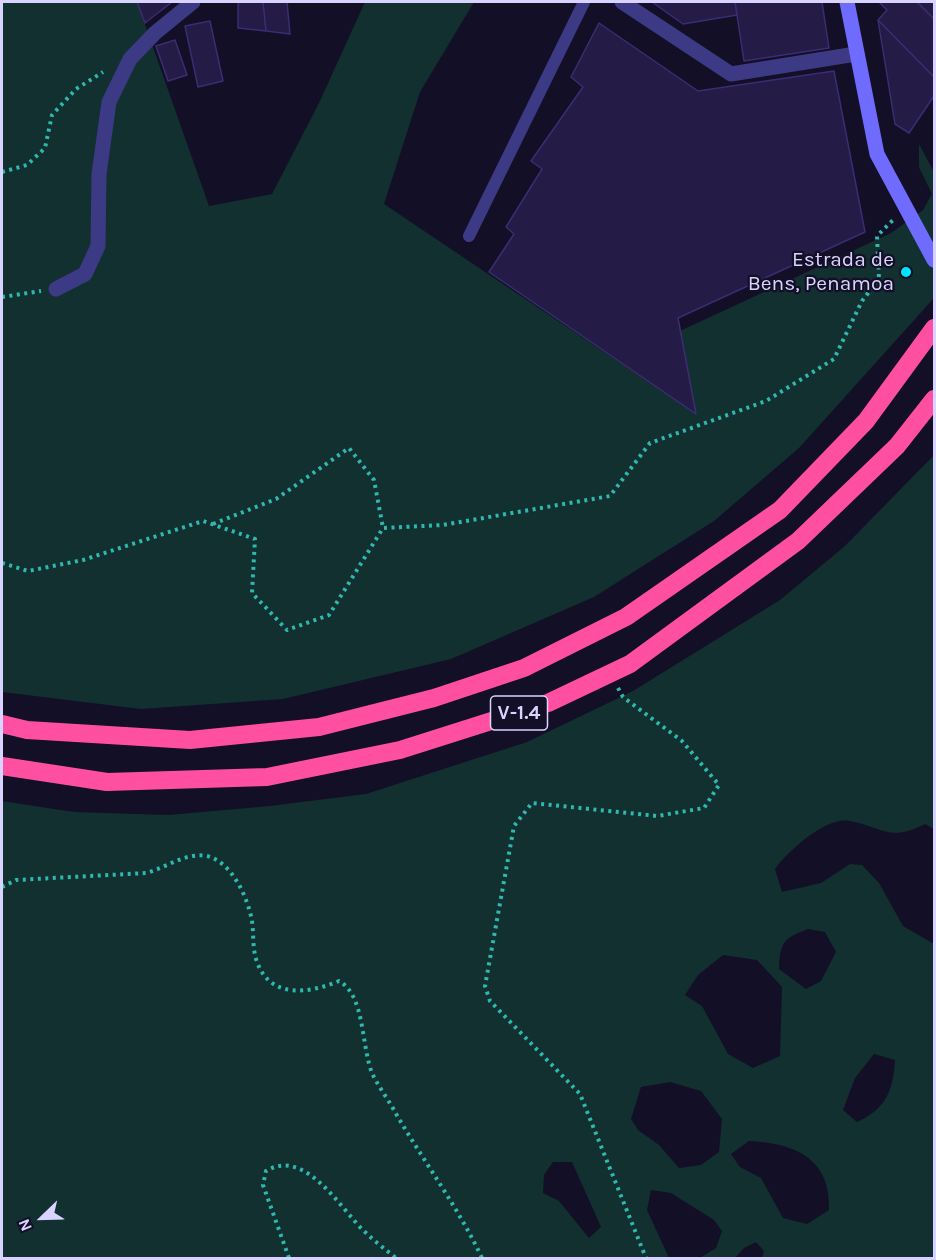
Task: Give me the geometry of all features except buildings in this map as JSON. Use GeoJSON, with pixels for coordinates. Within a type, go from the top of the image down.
{"type":"FeatureCollection","features":[{"type":"Feature","properties":{"kind":"highway","name":"V-1.4"},"geometry":{"type":"LineString","coordinates":[[2,724],[27,730],[190,740],[307,728],[434,698],[524,668],[626,617],[780,510],[866,421],[934,328]]}},
{"type":"Feature","properties":{"kind":"highway","name":"V-1.4"},"geometry":{"type":"LineString","coordinates":[[2,766],[107,782],[267,777],[400,750],[548,703],[630,663],[798,541],[897,446],[934,399]]}},
{"type":"Feature","properties":{"kind":"street"},"geometry":{"type":"LineString","coordinates":[[56,289],[85,274],[98,246],[99,174],[110,102],[130,59],[155,33],[194,2]]}},
{"type":"Feature","properties":{"kind":"street"},"geometry":{"type":"LineString","coordinates":[[622,2],[731,74],[856,54]]}},
{"type":"Feature","properties":{"kind":"street"},"geometry":{"type":"LineString","coordinates":[[847,2],[877,154],[934,260]]}},
{"type":"Feature","properties":{"kind":"lane"},"geometry":{"type":"LineString","coordinates":[[469,236],[584,2]]}},
{"type":"Feature","properties":{"kind":"path"},"geometry":{"type":"LineString","coordinates":[[2,172],[27,165],[45,148],[52,116],[76,89],[130,59]]}},
{"type":"Feature","properties":{"kind":"path"},"geometry":{"type":"LineString","coordinates":[[383,528],[443,525],[610,496],[650,443],[766,401],[834,359],[862,301],[879,279],[877,236],[906,207]]}},
{"type":"Feature","properties":{"kind":"path"},"geometry":{"type":"LineString","coordinates":[[2,297],[56,289]]}},
{"type":"Feature","properties":{"kind":"path"},"geometry":{"type":"LineString","coordinates":[[3,564],[28,571],[72,562],[203,521],[255,539],[252,593],[286,630],[329,615],[383,528],[374,480],[349,448],[276,499],[212,524]]}},
{"type":"Feature","properties":{"kind":"path"},"geometry":{"type":"LineString","coordinates":[[610,673],[623,697],[682,741],[719,785],[704,808],[657,816],[532,803],[514,826],[485,986],[490,1001],[580,1094],[646,1258]]}},
{"type":"Feature","properties":{"kind":"path"},"geometry":{"type":"LineString","coordinates":[[2,887],[16,880],[146,873],[164,868],[186,856],[208,856],[225,866],[237,882],[252,922],[252,942],[258,963],[267,978],[285,989],[306,992],[339,981],[347,985],[356,997],[363,1041],[372,1073],[426,1165],[464,1220],[482,1258]]}},
{"type":"Feature","properties":{"kind":"path"},"geometry":{"type":"LineString","coordinates":[[289,1258],[263,1185],[266,1171],[276,1164],[296,1167],[314,1177],[364,1231],[396,1258]]}},
{"type":"Feature","properties":{"kind":"green space"},"geometry":{"type":"Polygon","coordinates":[[[2,2],[137,2],[209,206],[272,194],[319,103],[365,2],[474,2],[420,92],[384,204],[695,413],[680,331],[891,233],[923,210],[932,194],[919,167],[919,144],[934,172],[934,298],[799,448],[714,521],[594,597],[451,659],[283,699],[141,709],[2,692],[2,2]]]}},
{"type":"Feature","properties":{"kind":"green space"},"geometry":{"type":"Polygon","coordinates":[[[934,455],[934,829],[925,824],[895,833],[850,821],[840,821],[808,837],[775,869],[782,892],[821,883],[850,864],[862,865],[879,883],[903,926],[934,944],[934,1258],[762,1258],[764,1251],[756,1242],[744,1248],[735,1258],[700,1258],[716,1248],[722,1231],[714,1220],[671,1193],[651,1190],[647,1210],[669,1258],[2,1258],[2,801],[74,812],[168,815],[270,806],[366,794],[527,742],[633,691],[780,600],[845,546],[934,455]],[[808,929],[793,935],[782,947],[779,969],[806,989],[821,981],[836,952],[825,932],[808,929]],[[723,955],[698,975],[685,995],[702,1006],[728,1054],[753,1068],[780,1056],[782,987],[757,960],[723,955]],[[874,1054],[855,1078],[843,1110],[857,1122],[875,1111],[890,1090],[895,1060],[874,1054]],[[670,1082],[641,1087],[631,1119],[638,1130],[659,1145],[679,1168],[701,1165],[719,1152],[722,1119],[701,1091],[670,1082]],[[749,1141],[731,1154],[740,1167],[761,1178],[783,1218],[807,1224],[829,1210],[824,1178],[807,1157],[795,1150],[781,1145],[749,1141]],[[553,1162],[544,1175],[543,1193],[559,1201],[589,1238],[601,1227],[572,1162],[553,1162]]]}},
{"type":"Feature","properties":{"kind":"place","name":"Estrada de Bens, Penamoa"},"geometry":{"type":"Point","coordinates":[906,272]}}]}
